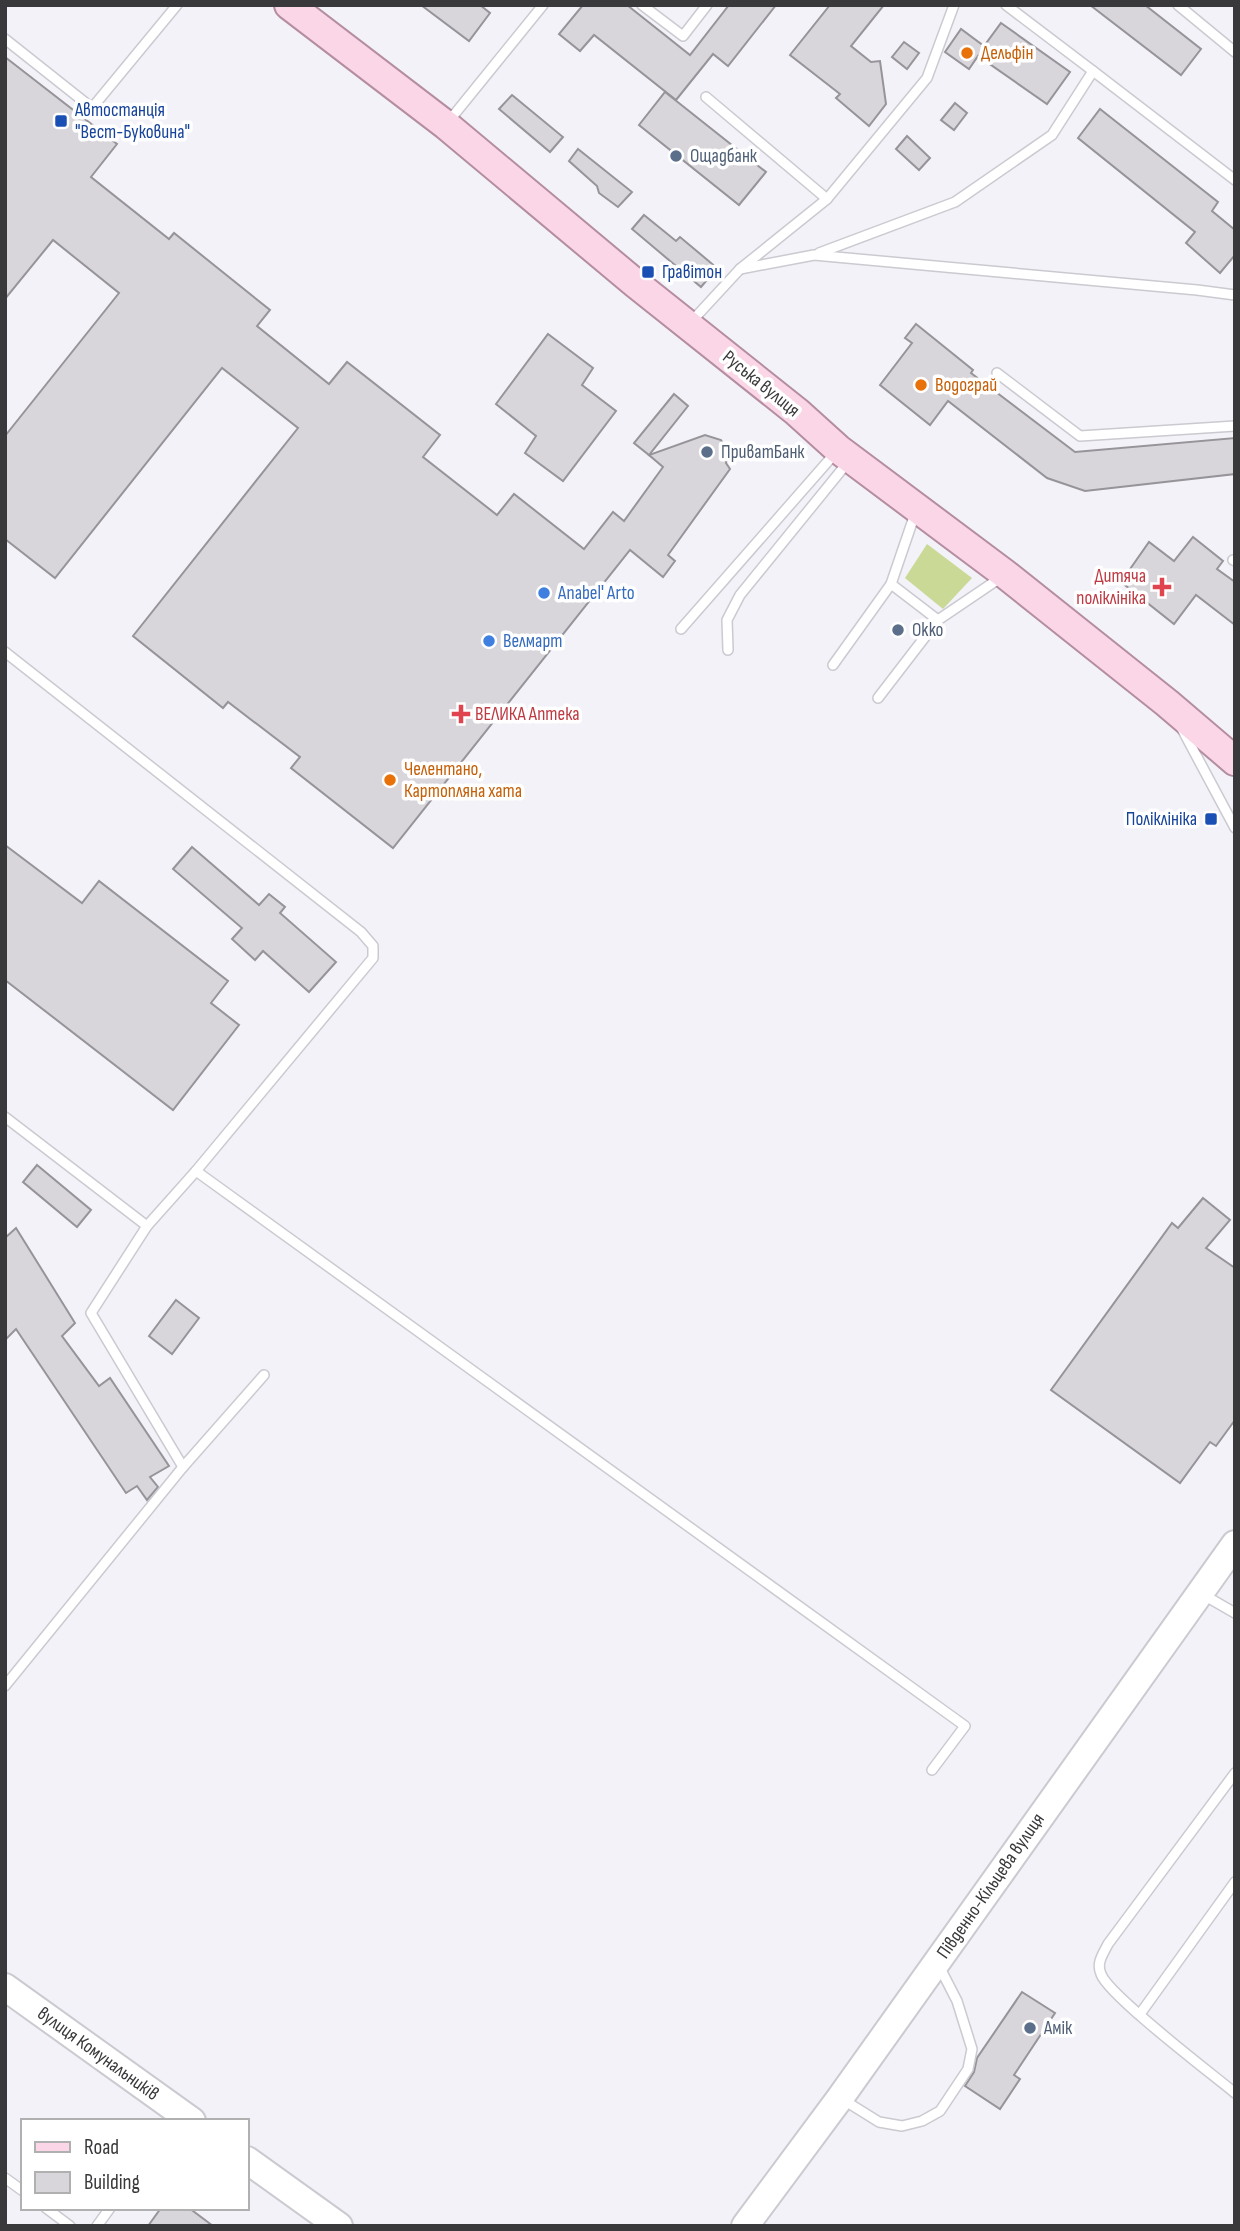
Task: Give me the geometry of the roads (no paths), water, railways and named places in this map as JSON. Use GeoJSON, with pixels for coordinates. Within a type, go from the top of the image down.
{"type":"FeatureCollection","features":[{"type":"Feature","properties":{"kind":"main road","name":"Руська вулиця"},"geometry":{"type":"LineString","coordinates":[[289,5],[446,125],[688,326],[797,412],[844,454],[1005,574],[1167,703],[1235,761]]}},
{"type":"Feature","properties":{"kind":"street","name":"Південно-Кільцева вулиця"},"geometry":{"type":"LineString","coordinates":[[746,2226],[1235,1544]]}},
{"type":"Feature","properties":{"kind":"street","name":"вулиця Комунальників"},"geometry":{"type":"LineString","coordinates":[[5,1987],[180,2118]]}},
{"type":"Feature","properties":{"kind":"street"},"geometry":{"type":"LineString","coordinates":[[248,2161],[339,2226]]}},
{"type":"Feature","properties":{"kind":"lane"},"geometry":{"type":"LineString","coordinates":[[5,38],[92,108],[177,5]]}},
{"type":"Feature","properties":{"kind":"lane"},"geometry":{"type":"LineString","coordinates":[[446,125],[539,9],[526,5]]}},
{"type":"Feature","properties":{"kind":"lane"},"geometry":{"type":"LineString","coordinates":[[642,5],[683,36],[707,5]]}},
{"type":"Feature","properties":{"kind":"lane"},"geometry":{"type":"LineString","coordinates":[[688,326],[740,269],[827,199],[927,78],[954,5]]}},
{"type":"Feature","properties":{"kind":"lane"},"geometry":{"type":"LineString","coordinates":[[1006,5],[1235,180]]}},
{"type":"Feature","properties":{"kind":"lane"},"geometry":{"type":"LineString","coordinates":[[1178,5],[1235,52]]}},
{"type":"Feature","properties":{"kind":"lane"},"geometry":{"type":"LineString","coordinates":[[740,269],[814,255],[955,202],[1052,135],[1093,71]]}},
{"type":"Feature","properties":{"kind":"lane"},"geometry":{"type":"LineString","coordinates":[[706,96],[827,199]]}},
{"type":"Feature","properties":{"kind":"lane"},"geometry":{"type":"LineString","coordinates":[[814,255],[1235,295]]}},
{"type":"Feature","properties":{"kind":"lane"},"geometry":{"type":"LineString","coordinates":[[998,373],[1080,436],[1235,426]]}},
{"type":"Feature","properties":{"kind":"lane"},"geometry":{"type":"LineString","coordinates":[[681,629],[844,454]]}},
{"type":"Feature","properties":{"kind":"lane"},"geometry":{"type":"LineString","coordinates":[[728,650],[727,620],[740,594],[844,454]]}},
{"type":"Feature","properties":{"kind":"lane"},"geometry":{"type":"LineString","coordinates":[[833,665],[891,584],[918,507]]}},
{"type":"Feature","properties":{"kind":"lane"},"geometry":{"type":"LineString","coordinates":[[878,698],[938,620],[1005,574]]}},
{"type":"Feature","properties":{"kind":"lane"},"geometry":{"type":"LineString","coordinates":[[891,584],[938,620]]}},
{"type":"Feature","properties":{"kind":"lane"},"geometry":{"type":"LineString","coordinates":[[5,652],[362,932],[373,946],[373,958],[197,1171],[147,1226],[91,1313],[183,1467]]}},
{"type":"Feature","properties":{"kind":"lane"},"geometry":{"type":"LineString","coordinates":[[1167,703],[1235,828]]}},
{"type":"Feature","properties":{"kind":"lane"},"geometry":{"type":"LineString","coordinates":[[5,1117],[147,1226]]}},
{"type":"Feature","properties":{"kind":"lane"},"geometry":{"type":"LineString","coordinates":[[197,1171],[965,1726],[932,1770]]}},
{"type":"Feature","properties":{"kind":"lane"},"geometry":{"type":"LineString","coordinates":[[5,1686],[183,1467],[264,1375]]}},
{"type":"Feature","properties":{"kind":"lane"},"geometry":{"type":"LineString","coordinates":[[1200,1593],[1235,1613]]}},
{"type":"Feature","properties":{"kind":"lane"},"geometry":{"type":"LineString","coordinates":[[1235,1773],[1108,1944],[1099,1961],[1101,1976],[1120,1998],[1235,2093]]}},
{"type":"Feature","properties":{"kind":"lane"},"geometry":{"type":"LineString","coordinates":[[1140,2014],[1235,1882]]}},
{"type":"Feature","properties":{"kind":"lane"},"geometry":{"type":"LineString","coordinates":[[840,2098],[879,2122],[902,2126],[922,2121],[940,2111],[968,2070],[972,2049],[957,2001],[937,1962]]}},
{"type":"Feature","properties":{"kind":"lane"},"geometry":{"type":"LineString","coordinates":[[5,2178],[21,2190]]}},
{"type":"Feature","properties":{"kind":"lane"},"geometry":{"type":"LineString","coordinates":[[49,2210],[70,2226]]}},
{"type":"Feature","properties":{"kind":"lane"},"geometry":{"type":"LineString","coordinates":[[97,2226],[109,2210]]}},
{"type":"Feature","properties":{"kind":"place","name":"Дельфін"},"geometry":{"type":"Point","coordinates":[967,53]}},
{"type":"Feature","properties":{"kind":"place","name":"Автостанція \"Вест-Буковина\""},"geometry":{"type":"Point","coordinates":[61,121]}},
{"type":"Feature","properties":{"kind":"place","name":"Ощадбанк"},"geometry":{"type":"Point","coordinates":[676,156]}},
{"type":"Feature","properties":{"kind":"place","name":"Гравітон"},"geometry":{"type":"Point","coordinates":[648,272]}},
{"type":"Feature","properties":{"kind":"place","name":"Водограй"},"geometry":{"type":"Point","coordinates":[921,385]}},
{"type":"Feature","properties":{"kind":"place","name":"ПриватБанк"},"geometry":{"type":"Point","coordinates":[707,452]}},
{"type":"Feature","properties":{"kind":"place","name":"Дитяча поліклініка"},"geometry":{"type":"Point","coordinates":[1162,587]}},
{"type":"Feature","properties":{"kind":"place","name":"Anabel' Arto"},"geometry":{"type":"Point","coordinates":[544,593]}},
{"type":"Feature","properties":{"kind":"place","name":"Okko"},"geometry":{"type":"Point","coordinates":[898,630]}},
{"type":"Feature","properties":{"kind":"place","name":"Велмарт"},"geometry":{"type":"Point","coordinates":[489,641]}},
{"type":"Feature","properties":{"kind":"place","name":"ВЕЛИКА Аптека"},"geometry":{"type":"Point","coordinates":[461,714]}},
{"type":"Feature","properties":{"kind":"place","name":"Челентано, Картопляна хата"},"geometry":{"type":"Point","coordinates":[390,780]}},
{"type":"Feature","properties":{"kind":"place","name":"Поліклініка"},"geometry":{"type":"Point","coordinates":[1211,819]}},
{"type":"Feature","properties":{"kind":"place","name":"Амік"},"geometry":{"type":"Point","coordinates":[1030,2028]}}]}
